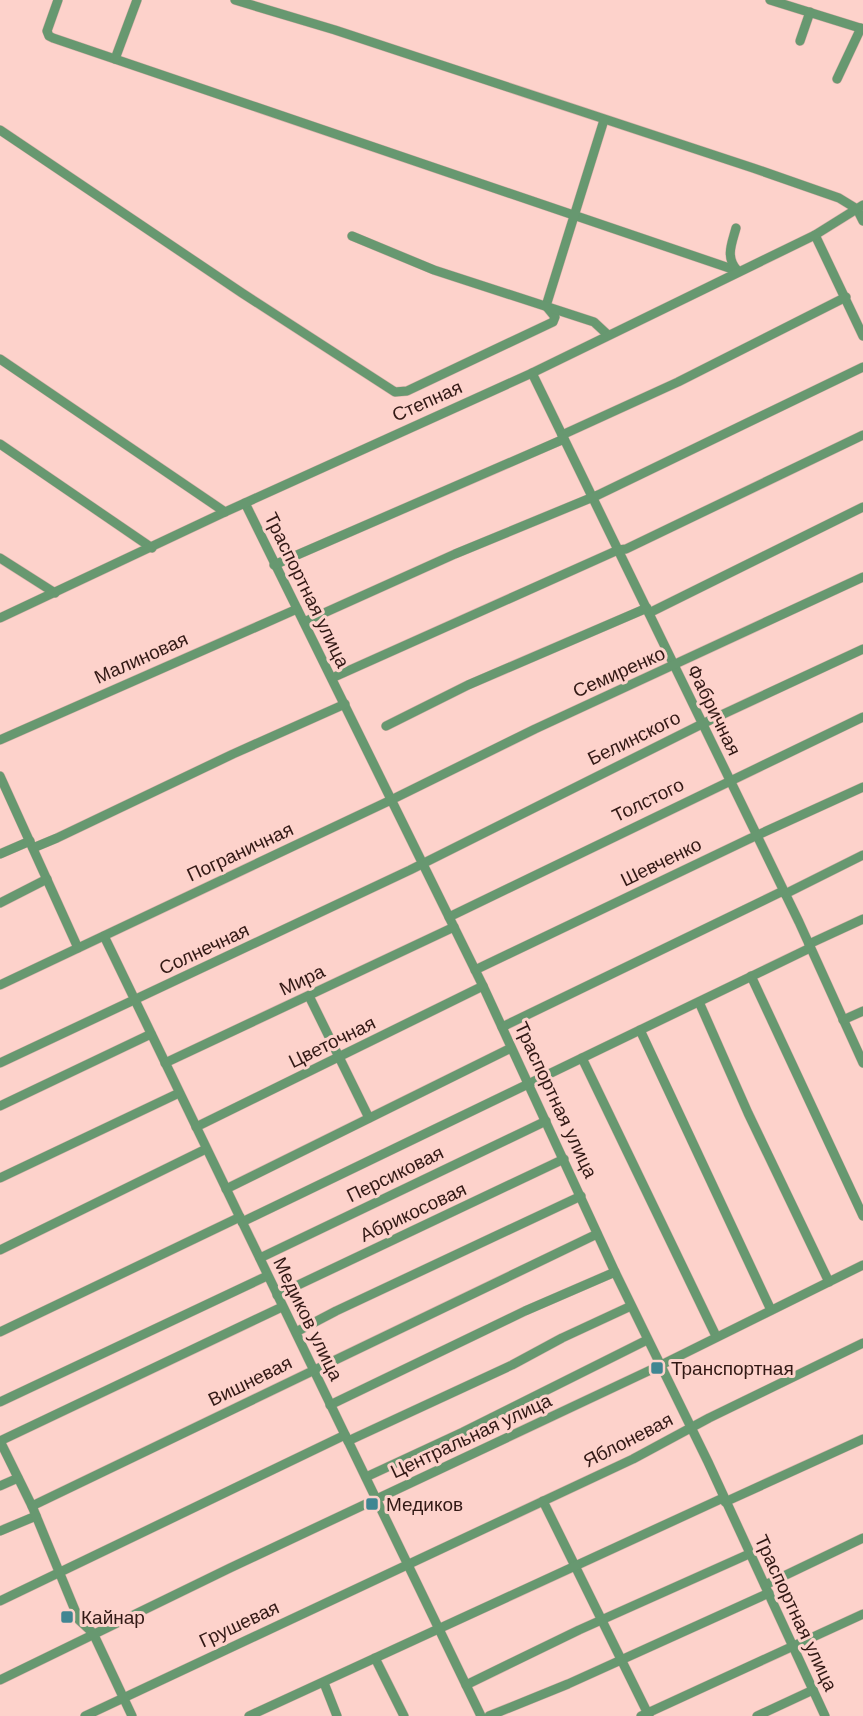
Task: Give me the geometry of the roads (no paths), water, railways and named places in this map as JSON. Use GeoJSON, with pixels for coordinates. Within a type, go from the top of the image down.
{"type":"FeatureCollection","features":[{"type":"Feature","properties":{"kind":"street"},"geometry":{"type":"LineString","coordinates":[[58,0],[47,31],[49,36],[738,271]]}},
{"type":"Feature","properties":{"kind":"street"},"geometry":{"type":"LineString","coordinates":[[115,59],[136,0]]}},
{"type":"Feature","properties":{"kind":"street"},"geometry":{"type":"LineString","coordinates":[[235,0],[335,30],[839,198],[860,207],[863,221]]}},
{"type":"Feature","properties":{"kind":"street"},"geometry":{"type":"LineString","coordinates":[[770,0],[862,29],[836,79]]}},
{"type":"Feature","properties":{"kind":"street"},"geometry":{"type":"LineString","coordinates":[[800,41],[810,12]]}},
{"type":"Feature","properties":{"kind":"street"},"geometry":{"type":"LineString","coordinates":[[546,306],[604,120]]}},
{"type":"Feature","properties":{"kind":"street"},"geometry":{"type":"LineString","coordinates":[[0,130],[395,392],[407,391],[553,322],[555,317],[546,306]]}},
{"type":"Feature","properties":{"kind":"street","name":"Степная"},"geometry":{"type":"LineString","coordinates":[[0,618],[225,512],[532,373],[816,235],[860,207]]}},
{"type":"Feature","properties":{"kind":"street"},"geometry":{"type":"LineString","coordinates":[[736,228],[730,258],[738,271]]}},
{"type":"Feature","properties":{"kind":"street"},"geometry":{"type":"LineString","coordinates":[[816,235],[863,336]]}},
{"type":"Feature","properties":{"kind":"street"},"geometry":{"type":"LineString","coordinates":[[352,236],[433,270],[594,322],[608,335]]}},
{"type":"Feature","properties":{"kind":"street"},"geometry":{"type":"LineString","coordinates":[[274,565],[563,437],[846,298]]}},
{"type":"Feature","properties":{"kind":"street"},"geometry":{"type":"LineString","coordinates":[[0,359],[225,512]]}},
{"type":"Feature","properties":{"kind":"street"},"geometry":{"type":"LineString","coordinates":[[304,622],[591,496],[863,367]]}},
{"type":"Feature","properties":{"kind":"street","name":"Фабричная"},"geometry":{"type":"LineString","coordinates":[[532,373],[810,946],[863,1063]]}},
{"type":"Feature","properties":{"kind":"street"},"geometry":{"type":"LineString","coordinates":[[332,678],[626,548],[863,435]]}},
{"type":"Feature","properties":{"kind":"street"},"geometry":{"type":"LineString","coordinates":[[0,444],[152,548]]}},
{"type":"Feature","properties":{"kind":"street","name":"Траспортная улица"},"geometry":{"type":"LineString","coordinates":[[245,503],[483,986],[527,1085],[825,1716]]}},
{"type":"Feature","properties":{"kind":"street"},"geometry":{"type":"LineString","coordinates":[[386,726],[468,685],[648,610],[863,507]]}},
{"type":"Feature","properties":{"kind":"street"},"geometry":{"type":"LineString","coordinates":[[0,558],[55,593]]}},
{"type":"Feature","properties":{"kind":"street","name":"Семиренко"},"geometry":{"type":"LineString","coordinates":[[391,800],[523,735],[863,577]]}},
{"type":"Feature","properties":{"kind":"street","name":"Малиновая"},"geometry":{"type":"LineString","coordinates":[[0,740],[297,609]]}},
{"type":"Feature","properties":{"kind":"street","name":"Белинского"},"geometry":{"type":"LineString","coordinates":[[422,863],[702,724],[863,649]]}},
{"type":"Feature","properties":{"kind":"street"},"geometry":{"type":"LineString","coordinates":[[0,854],[57,838],[345,704]]}},
{"type":"Feature","properties":{"kind":"street","name":"Толстого"},"geometry":{"type":"LineString","coordinates":[[449,917],[729,780],[863,718]]}},
{"type":"Feature","properties":{"kind":"street"},"geometry":{"type":"LineString","coordinates":[[0,776],[78,948]]}},
{"type":"Feature","properties":{"kind":"street","name":"Шевченко"},"geometry":{"type":"LineString","coordinates":[[475,970],[863,787]]}},
{"type":"Feature","properties":{"kind":"street","name":"Пограничная"},"geometry":{"type":"LineString","coordinates":[[0,985],[391,800]]}},
{"type":"Feature","properties":{"kind":"street"},"geometry":{"type":"LineString","coordinates":[[502,1027],[863,855]]}},
{"type":"Feature","properties":{"kind":"street","name":"Солнечная"},"geometry":{"type":"LineString","coordinates":[[0,1063],[422,863]]}},
{"type":"Feature","properties":{"kind":"street"},"geometry":{"type":"LineString","coordinates":[[0,903],[47,879]]}},
{"type":"Feature","properties":{"kind":"street"},"geometry":{"type":"LineString","coordinates":[[0,1332],[527,1085],[863,919]]}},
{"type":"Feature","properties":{"kind":"street","name":"Мира"},"geometry":{"type":"LineString","coordinates":[[165,1063],[454,927]]}},
{"type":"Feature","properties":{"kind":"street","name":"Медиков улица"},"geometry":{"type":"LineString","coordinates":[[104,936],[481,1716]]}},
{"type":"Feature","properties":{"kind":"street"},"geometry":{"type":"LineString","coordinates":[[751,976],[863,1216]]}},
{"type":"Feature","properties":{"kind":"street","name":"Цветочная"},"geometry":{"type":"LineString","coordinates":[[195,1127],[483,986]]}},
{"type":"Feature","properties":{"kind":"street"},"geometry":{"type":"LineString","coordinates":[[309,996],[369,1118]]}},
{"type":"Feature","properties":{"kind":"street"},"geometry":{"type":"LineString","coordinates":[[699,1002],[748,1113],[829,1282]]}},
{"type":"Feature","properties":{"kind":"street"},"geometry":{"type":"LineString","coordinates":[[843,1020],[863,1011]]}},
{"type":"Feature","properties":{"kind":"street"},"geometry":{"type":"LineString","coordinates":[[640,1030],[771,1310]]}},
{"type":"Feature","properties":{"kind":"street"},"geometry":{"type":"LineString","coordinates":[[0,1106],[151,1034]]}},
{"type":"Feature","properties":{"kind":"street"},"geometry":{"type":"LineString","coordinates":[[226,1189],[511,1048]]}},
{"type":"Feature","properties":{"kind":"street"},"geometry":{"type":"LineString","coordinates":[[582,1058],[716,1336]]}},
{"type":"Feature","properties":{"kind":"street"},"geometry":{"type":"LineString","coordinates":[[0,1178],[179,1093]]}},
{"type":"Feature","properties":{"kind":"street","name":"Персиковая"},"geometry":{"type":"LineString","coordinates":[[260,1258],[546,1121]]}},
{"type":"Feature","properties":{"kind":"street"},"geometry":{"type":"LineString","coordinates":[[0,1250],[206,1149]]}},
{"type":"Feature","properties":{"kind":"street","name":"Абрикосовая"},"geometry":{"type":"LineString","coordinates":[[277,1295],[564,1159]]}},
{"type":"Feature","properties":{"kind":"street"},"geometry":{"type":"LineString","coordinates":[[296,1332],[581,1196]]}},
{"type":"Feature","properties":{"kind":"street","name":"Вишневая"},"geometry":{"type":"LineString","coordinates":[[32,1506],[597,1234]]}},
{"type":"Feature","properties":{"kind":"street","name":"Центральная улица"},"geometry":{"type":"LineString","coordinates":[[0,1680],[93,1633],[659,1366],[863,1265]]}},
{"type":"Feature","properties":{"kind":"street"},"geometry":{"type":"LineString","coordinates":[[330,1405],[525,1311],[615,1272]]}},
{"type":"Feature","properties":{"kind":"street"},"geometry":{"type":"LineString","coordinates":[[0,1402],[267,1276]]}},
{"type":"Feature","properties":{"kind":"street"},"geometry":{"type":"LineString","coordinates":[[0,1601],[346,1438],[512,1365],[631,1306]]}},
{"type":"Feature","properties":{"kind":"street"},"geometry":{"type":"LineString","coordinates":[[132,1716],[93,1633],[79,1620],[32,1506],[0,1441],[282,1307]]}},
{"type":"Feature","properties":{"kind":"street"},"geometry":{"type":"LineString","coordinates":[[366,1477],[647,1340]]}},
{"type":"Feature","properties":{"kind":"street","name":"Яблоневая"},"geometry":{"type":"LineString","coordinates":[[407,1564],[633,1460],[863,1343]]}},
{"type":"Feature","properties":{"kind":"street"},"geometry":{"type":"LineString","coordinates":[[255,1715],[575,1566],[863,1439]]}},
{"type":"Feature","properties":{"kind":"street"},"geometry":{"type":"LineString","coordinates":[[0,1486],[18,1478]]}},
{"type":"Feature","properties":{"kind":"street"},"geometry":{"type":"LineString","coordinates":[[543,1501],[603,1620],[646,1715],[863,1614]]}},
{"type":"Feature","properties":{"kind":"street"},"geometry":{"type":"LineString","coordinates":[[0,1531],[36,1516]]}},
{"type":"Feature","properties":{"kind":"street"},"geometry":{"type":"LineString","coordinates":[[489,1716],[622,1660],[767,1589],[863,1538]]}},
{"type":"Feature","properties":{"kind":"street"},"geometry":{"type":"LineString","coordinates":[[466,1685],[749,1554]]}},
{"type":"Feature","properties":{"kind":"street","name":"Грушевая"},"geometry":{"type":"LineString","coordinates":[[85,1716],[407,1564]]}},
{"type":"Feature","properties":{"kind":"street"},"geometry":{"type":"LineString","coordinates":[[375,1658],[404,1716]]}},
{"type":"Feature","properties":{"kind":"street"},"geometry":{"type":"LineString","coordinates":[[324,1683],[337,1716]]}},
{"type":"Feature","properties":{"kind":"street"},"geometry":{"type":"LineString","coordinates":[[757,1716],[813,1690]]}},
{"type":"Feature","properties":{"kind":"place","name":"Транспортная"},"geometry":{"type":"Point","coordinates":[657,1368]}},
{"type":"Feature","properties":{"kind":"place","name":"Медиков"},"geometry":{"type":"Point","coordinates":[372,1504]}},
{"type":"Feature","properties":{"kind":"place","name":"Кайнар"},"geometry":{"type":"Point","coordinates":[67,1617]}}]}
